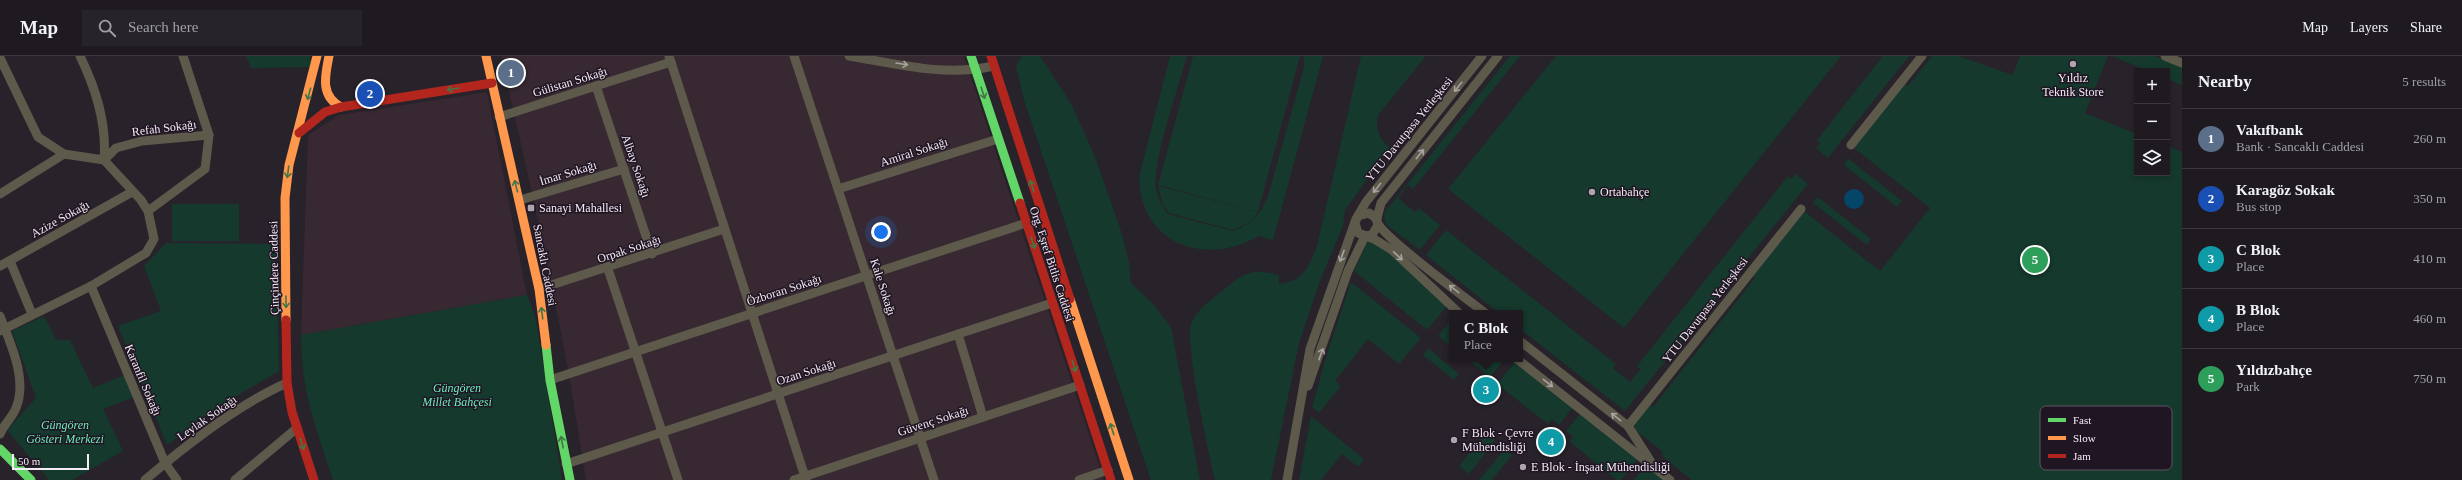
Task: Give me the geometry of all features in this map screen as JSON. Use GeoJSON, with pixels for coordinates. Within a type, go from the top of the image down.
{"type":"FeatureCollection","features":[{"type":"Feature","properties":{"kind":"main road","name":"Çinçindere Caddesi"},"geometry":{"type":"LineString","coordinates":[[314,480],[297,428],[287,384],[285,198],[289,165],[317,56]]}},
{"type":"Feature","properties":{"kind":"main road"},"geometry":{"type":"LineString","coordinates":[[329,56],[325,84],[326,95],[331,103],[341,107]]}},
{"type":"Feature","properties":{"kind":"main road","name":"Sancaklı Caddesi"},"geometry":{"type":"LineString","coordinates":[[486,56],[540,289],[550,380],[570,480]]}},
{"type":"Feature","properties":{"kind":"main road","name":"Org. Eşref Bitlis Caddesi"},"geometry":{"type":"LineString","coordinates":[[971,56],[1111,480]]}},
{"type":"Feature","properties":{"kind":"main road","name":"Org. Eşref Bitlis Caddesi"},"geometry":{"type":"LineString","coordinates":[[990,56],[1129,480]]}},
{"type":"Feature","properties":{"kind":"main road"},"geometry":{"type":"LineString","coordinates":[[298,134],[309,123],[325,112],[341,107],[492,83]]}},
{"type":"Feature","properties":{"kind":"main road"},"geometry":{"type":"LineString","coordinates":[[0,449],[31,480]]}},
{"type":"Feature","properties":{"kind":"street"},"geometry":{"type":"LineString","coordinates":[[80,56],[91,78],[102,114],[106,138],[104,160]]}},
{"type":"Feature","properties":{"kind":"street"},"geometry":{"type":"LineString","coordinates":[[148,211],[206,169],[210,135],[183,56]]}},
{"type":"Feature","properties":{"kind":"street","name":"Kale Sokağı"},"geometry":{"type":"LineString","coordinates":[[794,56],[934,480]]}},
{"type":"Feature","properties":{"kind":"street"},"geometry":{"type":"LineString","coordinates":[[849,56],[942,71],[975,70],[993,66]]}},
{"type":"Feature","properties":{"kind":"street","name":"YTU Davutpasa Yerleşkesi"},"geometry":{"type":"LineString","coordinates":[[1287,480],[1302,403],[1310,349],[1356,219],[1366,202],[1482,56]]}},
{"type":"Feature","properties":{"kind":"street","name":"YTU Davutpasa Yerleşkesi"},"geometry":{"type":"LineString","coordinates":[[1302,403],[1348,272],[1365,236],[1375,232],[1381,202],[1498,56]]}},
{"type":"Feature","properties":{"kind":"street"},"geometry":{"type":"LineString","coordinates":[[1851,145],[1922,56]]}},
{"type":"Feature","properties":{"kind":"street"},"geometry":{"type":"LineString","coordinates":[[2165,56],[2182,63]]}},
{"type":"Feature","properties":{"kind":"street"},"geometry":{"type":"LineString","coordinates":[[0,58],[38,137],[64,154],[104,160],[148,211],[154,239],[146,253],[91,286],[2,330]]}},
{"type":"Feature","properties":{"kind":"street"},"geometry":{"type":"LineString","coordinates":[[670,59],[805,478]]}},
{"type":"Feature","properties":{"kind":"street","name":"Gülistan Sokağı"},"geometry":{"type":"LineString","coordinates":[[499,117],[596,86],[670,59]]}},
{"type":"Feature","properties":{"kind":"street","name":"Albay Sokağı"},"geometry":{"type":"LineString","coordinates":[[596,86],[652,254]]}},
{"type":"Feature","properties":{"kind":"street","name":"Refah Sokağı"},"geometry":{"type":"LineString","coordinates":[[104,160],[116,148],[142,141],[210,135]]}},
{"type":"Feature","properties":{"kind":"street","name":"Amiral Sokağı"},"geometry":{"type":"LineString","coordinates":[[838,189],[998,138]]}},
{"type":"Feature","properties":{"kind":"street"},"geometry":{"type":"LineString","coordinates":[[0,194],[64,154]]}},
{"type":"Feature","properties":{"kind":"street","name":"İmar Sokağı"},"geometry":{"type":"LineString","coordinates":[[520,200],[624,169]]}},
{"type":"Feature","properties":{"kind":"street","name":"Azize Sokağı"},"geometry":{"type":"LineString","coordinates":[[0,266],[132,192]]}},
{"type":"Feature","properties":{"kind":"street","name":"YTU Davutpasa Yerleşkesi"},"geometry":{"type":"LineString","coordinates":[[1628,426],[1801,209]]}},
{"type":"Feature","properties":{"kind":"street"},"geometry":{"type":"LineString","coordinates":[[1456,310],[1392,250],[1356,230],[1356,219],[1365,213],[1373,215],[1380,228],[1397,244],[1481,310]]}},
{"type":"Feature","properties":{"kind":"street","name":"Özboran Sokağı"},"geometry":{"type":"LineString","coordinates":[[550,380],[1026,223]]}},
{"type":"Feature","properties":{"kind":"street","name":"Orpak Sokağı"},"geometry":{"type":"LineString","coordinates":[[540,289],[608,269],[724,229]]}},
{"type":"Feature","properties":{"kind":"street"},"geometry":{"type":"LineString","coordinates":[[10,261],[32,314]]}},
{"type":"Feature","properties":{"kind":"street"},"geometry":{"type":"LineString","coordinates":[[608,269],[678,480]]}},
{"type":"Feature","properties":{"kind":"street","name":"Karanfil Sokağı"},"geometry":{"type":"LineString","coordinates":[[91,286],[165,463],[177,480]]}},
{"type":"Feature","properties":{"kind":"street","name":"Ozan Sokağı"},"geometry":{"type":"LineString","coordinates":[[566,464],[1052,303]]}},
{"type":"Feature","properties":{"kind":"street"},"geometry":{"type":"LineString","coordinates":[[0,316],[2,330],[15,357],[20,392],[15,409],[4,424],[0,434]]}},
{"type":"Feature","properties":{"kind":"street"},"geometry":{"type":"LineString","coordinates":[[958,334],[984,417]]}},
{"type":"Feature","properties":{"kind":"street"},"geometry":{"type":"LineString","coordinates":[[1523,343],[1628,426],[1657,469]]}},
{"type":"Feature","properties":{"kind":"street"},"geometry":{"type":"LineString","coordinates":[[1521,362],[1670,480]]}},
{"type":"Feature","properties":{"kind":"street","name":"Leylak Sokağı"},"geometry":{"type":"LineString","coordinates":[[145,480],[165,463],[264,393],[287,384]]}},
{"type":"Feature","properties":{"kind":"street","name":"Güvenç Sokağı"},"geometry":{"type":"LineString","coordinates":[[794,480],[805,478],[1080,385]]}},
{"type":"Feature","properties":{"kind":"street"},"geometry":{"type":"LineString","coordinates":[[235,480],[297,428]]}},
{"type":"Feature","properties":{"kind":"street"},"geometry":{"type":"LineString","coordinates":[[1079,480],[1108,470]]}},
{"type":"Feature","properties":{"kind":"shaded area"},"geometry":{"type":"Polygon","coordinates":[[[501,56],[964,56],[1104,480],[586,480],[568,369],[543,242],[501,56]]]}},
{"type":"Feature","properties":{"kind":"shaded area"},"geometry":{"type":"Polygon","coordinates":[[[487,92],[527,295],[301,335],[308,135],[339,115],[487,92]]]}},
{"type":"Feature","properties":{"kind":"green space"},"geometry":{"type":"Polygon","coordinates":[[[246,56],[310,56],[311,67],[251,68],[246,56]]]}},
{"type":"Feature","properties":{"kind":"green space"},"geometry":{"type":"Polygon","coordinates":[[[1022,56],[1040,56],[1072,105],[1095,157],[1121,231],[1129,262],[1131,283],[1153,304],[1171,327],[1200,480],[1151,480],[1024,100],[1016,66],[1022,56]]]}},
{"type":"Feature","properties":{"kind":"green space"},"geometry":{"type":"Polygon","coordinates":[[[1170,56],[1187,56],[1158,161],[1156,189],[1158,196],[1168,214],[1233,231],[1255,218],[1268,196],[1304,67],[1304,56],[1323,56],[1273,240],[1259,236],[1239,245],[1218,249],[1198,249],[1180,244],[1163,234],[1151,219],[1142,200],[1139,177],[1170,56]]]}},
{"type":"Feature","properties":{"kind":"green space"},"geometry":{"type":"Polygon","coordinates":[[[1193,56],[1300,56],[1258,212],[1158,185],[1193,56]]]}},
{"type":"Feature","properties":{"kind":"green space"},"geometry":{"type":"Polygon","coordinates":[[[1361,56],[1426,56],[1378,115],[1377,125],[1379,133],[1383,141],[1390,148],[1345,210],[1343,226],[1321,278],[1299,343],[1271,480],[1215,480],[1194,372],[1190,332],[1192,321],[1206,304],[1230,285],[1249,273],[1262,272],[1279,275],[1279,284],[1295,279],[1308,267],[1317,246],[1361,56]]]}},
{"type":"Feature","properties":{"kind":"green space"},"geometry":{"type":"Polygon","coordinates":[[[1510,56],[1520,56],[1413,189],[1408,185],[1398,198],[1415,212],[1419,208],[1440,225],[1420,250],[1388,226],[1385,222],[1384,213],[1510,56]]]}},
{"type":"Feature","properties":{"kind":"green space","name":"Ortabahçe"},"geometry":{"type":"Polygon","coordinates":[[[1556,56],[1841,56],[1624,328],[1448,189],[1556,56]]]}},
{"type":"Feature","properties":{"kind":"green space"},"geometry":{"type":"Polygon","coordinates":[[[1883,56],[1909,56],[1828,158],[1816,148],[1820,143],[1817,140],[1883,56]]]}},
{"type":"Feature","properties":{"kind":"green space"},"geometry":{"type":"Polygon","coordinates":[[[1932,56],[1958,56],[2013,75],[2020,56],[2108,56],[2085,113],[2134,133],[2134,176],[2170,176],[2170,147],[2182,152],[2182,480],[1692,480],[1663,457],[1662,451],[1635,430],[1635,424],[1650,405],[1653,407],[1755,278],[1751,274],[1804,211],[1880,271],[1930,208],[1854,148],[1905,84],[1908,86],[1932,56]]]}},
{"type":"Feature","properties":{"kind":"green space"},"geometry":{"type":"Polygon","coordinates":[[[2112,56],[2154,56],[2182,67],[2182,85],[2170,80],[2170,68],[2141,68],[2112,56]]]}},
{"type":"Feature","properties":{"kind":"green space"},"geometry":{"type":"Polygon","coordinates":[[[1848,158],[1902,201],[1897,207],[1844,165],[1848,158]]]}},
{"type":"Feature","properties":{"kind":"green space"},"geometry":{"type":"Polygon","coordinates":[[[1796,174],[1808,184],[1625,411],[1523,331],[1523,310],[1495,310],[1426,255],[1446,230],[1616,364],[1613,368],[1630,382],[1641,369],[1637,366],[1788,176],[1791,179],[1796,174]]]}},
{"type":"Feature","properties":{"kind":"green space"},"geometry":{"type":"Polygon","coordinates":[[[1158,186],[1258,212],[1251,221],[1233,230],[1169,213],[1163,205],[1158,186]]]}},
{"type":"Feature","properties":{"kind":"green space"},"geometry":{"type":"Polygon","coordinates":[[[1818,197],[1871,239],[1867,245],[1813,203],[1818,197]]]}},
{"type":"Feature","properties":{"kind":"green space"},"geometry":{"type":"Polygon","coordinates":[[[172,204],[239,204],[239,241],[172,241],[172,204]]]}},
{"type":"Feature","properties":{"kind":"green space"},"geometry":{"type":"Polygon","coordinates":[[[1370,240],[1390,252],[1447,306],[1427,330],[1354,271],[1368,241],[1370,240]]]}},
{"type":"Feature","properties":{"kind":"green space"},"geometry":{"type":"Polygon","coordinates":[[[166,243],[276,244],[279,371],[223,404],[167,445],[118,326],[161,311],[144,266],[166,243]]]}},
{"type":"Feature","properties":{"kind":"green space"},"geometry":{"type":"Polygon","coordinates":[[[1351,282],[1421,338],[1399,364],[1368,339],[1335,381],[1341,386],[1319,413],[1312,407],[1327,354],[1351,282]]]}},
{"type":"Feature","properties":{"kind":"green space","name":"Güngören Millet Bahçesi"},"geometry":{"type":"Polygon","coordinates":[[[527,295],[535,315],[562,480],[333,480],[315,426],[307,392],[301,335],[527,295]]]}},
{"type":"Feature","properties":{"kind":"green space","name":"Güngören Gösteri Merkezi"},"geometry":{"type":"Polygon","coordinates":[[[44,316],[56,340],[70,340],[93,388],[125,375],[134,397],[103,409],[123,451],[72,480],[49,480],[7,430],[36,398],[12,331],[44,316]]]}},
{"type":"Feature","properties":{"kind":"green space"},"geometry":{"type":"Polygon","coordinates":[[[1449,322],[1449,345],[1438,336],[1449,322]]]}},
{"type":"Feature","properties":{"kind":"green space"},"geometry":{"type":"Polygon","coordinates":[[[1428,348],[1459,374],[1454,380],[1423,355],[1428,348]]]}},
{"type":"Feature","properties":{"kind":"green space"},"geometry":{"type":"Polygon","coordinates":[[[1471,362],[1502,362],[1490,377],[1471,362]]]}},
{"type":"Feature","properties":{"kind":"green space"},"geometry":{"type":"Polygon","coordinates":[[[1515,362],[1573,407],[1559,425],[1552,419],[1548,424],[1497,384],[1515,362]]]}},
{"type":"Feature","properties":{"kind":"green space"},"geometry":{"type":"Polygon","coordinates":[[[1581,413],[1638,459],[1621,480],[1617,480],[1570,442],[1573,437],[1566,431],[1581,413]]]}},
{"type":"Feature","properties":{"kind":"green space"},"geometry":{"type":"Polygon","coordinates":[[[1311,416],[1364,459],[1358,467],[1342,454],[1321,480],[1299,480],[1311,416]]]}},
{"type":"Feature","properties":{"kind":"green space"},"geometry":{"type":"Polygon","coordinates":[[[1486,433],[1495,441],[1469,474],[1459,466],[1486,433]]]}},
{"type":"Feature","properties":{"kind":"green space"},"geometry":{"type":"Polygon","coordinates":[[[1505,449],[1512,455],[1492,480],[1479,480],[1505,449]]]}},
{"type":"Feature","properties":{"kind":"green space"},"geometry":{"type":"Polygon","coordinates":[[[1646,465],[1665,480],[1634,480],[1646,465]]]}},
{"type":"Feature","properties":{"kind":"water"},"geometry":{"type":"Polygon","coordinates":[[[1854,189],[1861,192],[1864,199],[1861,206],[1854,209],[1847,206],[1844,199],[1847,192],[1854,189]]]}},
{"type":"Feature","properties":{"kind":"traffic: fast"},"geometry":{"type":"LineString","coordinates":[[971,56],[1020,203]]}},
{"type":"Feature","properties":{"kind":"traffic: fast"},"geometry":{"type":"LineString","coordinates":[[546,345],[550,380],[570,480]]}},
{"type":"Feature","properties":{"kind":"traffic: fast"},"geometry":{"type":"LineString","coordinates":[[0,449],[31,480]]}},
{"type":"Feature","properties":{"kind":"traffic: slow"},"geometry":{"type":"LineString","coordinates":[[286,320],[285,198],[289,165],[317,56]]}},
{"type":"Feature","properties":{"kind":"traffic: slow"},"geometry":{"type":"LineString","coordinates":[[329,56],[326,71],[327,91],[334,102],[341,107]]}},
{"type":"Feature","properties":{"kind":"traffic: slow"},"geometry":{"type":"LineString","coordinates":[[486,56],[539,289],[546,345]]}},
{"type":"Feature","properties":{"kind":"traffic: slow"},"geometry":{"type":"LineString","coordinates":[[1070,299],[1129,480]]}},
{"type":"Feature","properties":{"kind":"traffic: jam"},"geometry":{"type":"LineString","coordinates":[[991,56],[1070,299]]}},
{"type":"Feature","properties":{"kind":"traffic: jam"},"geometry":{"type":"LineString","coordinates":[[299,133],[325,112],[341,107],[492,83]]}},
{"type":"Feature","properties":{"kind":"traffic: jam"},"geometry":{"type":"LineString","coordinates":[[1020,203],[1111,480]]}},
{"type":"Feature","properties":{"kind":"traffic: jam"},"geometry":{"type":"LineString","coordinates":[[286,320],[287,383],[292,412],[314,480]]}},
{"type":"Feature","properties":{"kind":"place","name":"Yıldız Teknik Store"},"geometry":{"type":"Point","coordinates":[2073,64]}},
{"type":"Feature","properties":{"kind":"place","name":"Vakıfbank"},"geometry":{"type":"Point","coordinates":[511,73]}},
{"type":"Feature","properties":{"kind":"place","name":"Karagöz Sokak"},"geometry":{"type":"Point","coordinates":[370,94]}},
{"type":"Feature","properties":{"kind":"place","name":"Ortabahçe"},"geometry":{"type":"Point","coordinates":[1592,192]}},
{"type":"Feature","properties":{"kind":"place","name":"Sanayi Mahallesi"},"geometry":{"type":"Point","coordinates":[531,208]}},
{"type":"Feature","properties":{"kind":"place","name":"Yıldızbahçe"},"geometry":{"type":"Point","coordinates":[2035,260]}},
{"type":"Feature","properties":{"kind":"place","name":"C Blok"},"geometry":{"type":"Point","coordinates":[1486,390]}},
{"type":"Feature","properties":{"kind":"place","name":"F Blok - Çevre Mühendisliği"},"geometry":{"type":"Point","coordinates":[1454,440]}},
{"type":"Feature","properties":{"kind":"place","name":"B Blok"},"geometry":{"type":"Point","coordinates":[1551,442]}},
{"type":"Feature","properties":{"kind":"place","name":"E Blok - İnşaat Mühendisliği"},"geometry":{"type":"Point","coordinates":[1523,467]}}]}
